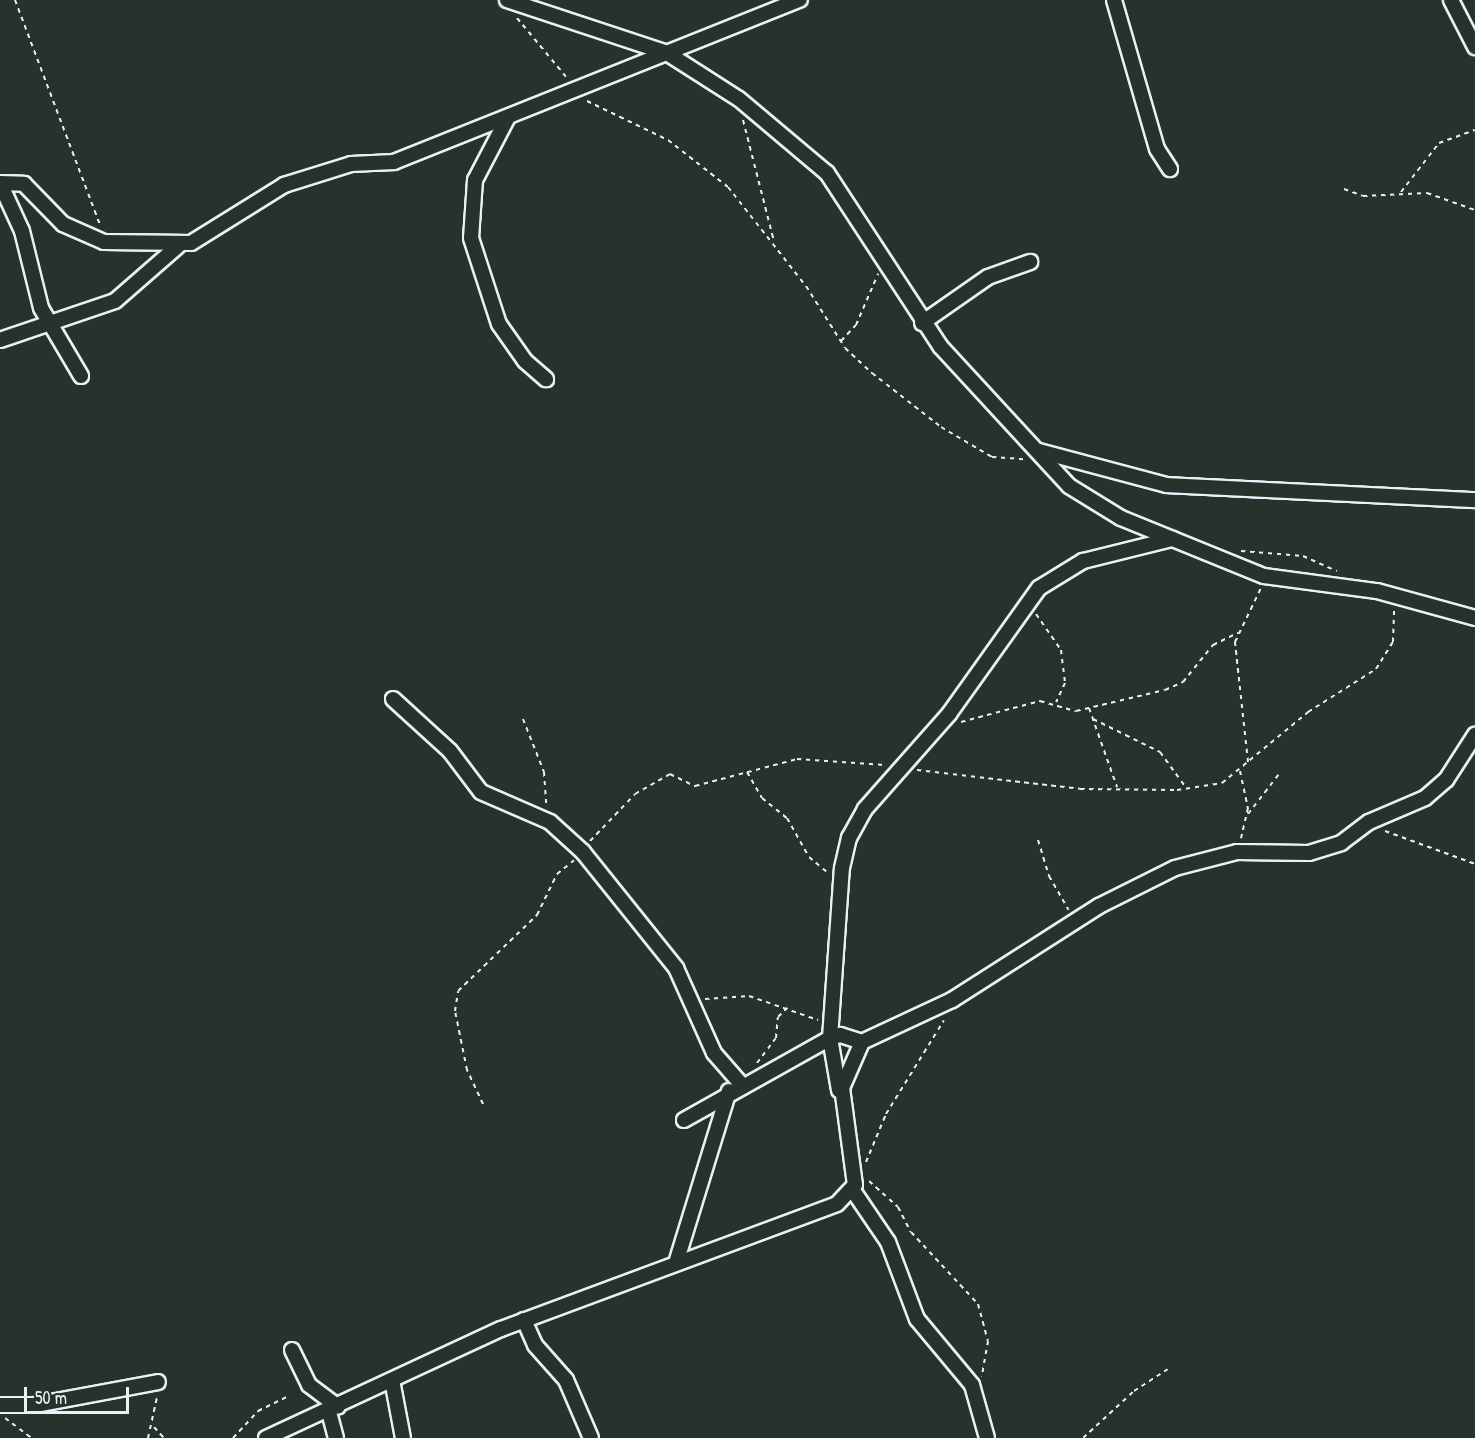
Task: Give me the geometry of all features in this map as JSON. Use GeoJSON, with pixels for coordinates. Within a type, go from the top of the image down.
{"type":"FeatureCollection","features":[{"type":"Feature","properties":{"kind":"street"},"geometry":{"type":"LineString","coordinates":[[508,0],[667,53],[739,99],[827,173],[922,323],[963,373],[1069,486],[1172,538],[1264,576],[1356,587],[1475,618]]}},
{"type":"Feature","properties":{"kind":"street"},"geometry":{"type":"LineString","coordinates":[[81,375],[48,325],[32,285],[22,231],[0,183],[24,184],[63,224],[104,242],[178,246],[191,243],[284,185],[351,164],[394,162],[800,0]]}},
{"type":"Feature","properties":{"kind":"street"},"geometry":{"type":"LineString","coordinates":[[1114,0],[1157,149],[1170,169]]}},
{"type":"Feature","properties":{"kind":"street"},"geometry":{"type":"LineString","coordinates":[[1451,0],[1475,47]]}},
{"type":"Feature","properties":{"kind":"street"},"geometry":{"type":"LineString","coordinates":[[508,117],[475,180],[471,238],[499,324],[525,361],[546,379]]}},
{"type":"Feature","properties":{"kind":"street"},"geometry":{"type":"LineString","coordinates":[[0,340],[116,301],[178,246]]}},
{"type":"Feature","properties":{"kind":"street"},"geometry":{"type":"LineString","coordinates":[[922,323],[988,276],[1030,262]]}},
{"type":"Feature","properties":{"kind":"street"},"geometry":{"type":"LineString","coordinates":[[1043,456],[1167,485],[1475,500]]}},
{"type":"Feature","properties":{"kind":"street"},"geometry":{"type":"LineString","coordinates":[[987,1438],[972,1385],[917,1319],[888,1242],[854,1192],[858,1174],[842,1106],[830,1032],[841,877],[849,838],[899,765],[949,714],[1039,588],[1069,567],[1172,538]]}},
{"type":"Feature","properties":{"kind":"street"},"geometry":{"type":"LineString","coordinates":[[393,699],[450,751],[481,792],[559,827],[584,854],[676,968],[714,1053],[735,1088],[676,1263]]}},
{"type":"Feature","properties":{"kind":"street"},"geometry":{"type":"LineString","coordinates":[[842,1106],[846,1068],[862,1042],[952,1000],[1077,919],[1175,868],[1237,852],[1317,851],[1341,843],[1369,822],[1425,798],[1446,780],[1475,735]]}},
{"type":"Feature","properties":{"kind":"street"},"geometry":{"type":"LineString","coordinates":[[684,1120],[830,1032],[862,1042]]}},
{"type":"Feature","properties":{"kind":"street"},"geometry":{"type":"LineString","coordinates":[[266,1438],[524,1320],[822,1211],[854,1192]]}},
{"type":"Feature","properties":{"kind":"street"},"geometry":{"type":"LineString","coordinates":[[524,1320],[535,1345],[566,1380],[591,1438]]}},
{"type":"Feature","properties":{"kind":"street"},"geometry":{"type":"LineString","coordinates":[[292,1350],[309,1385],[333,1409],[336,1438]]}},
{"type":"Feature","properties":{"kind":"street"},"geometry":{"type":"LineString","coordinates":[[392,1380],[403,1438]]}},
{"type":"Feature","properties":{"kind":"street"},"geometry":{"type":"LineString","coordinates":[[0,1405],[35,1405],[158,1382]]}},
{"type":"Feature","properties":{"kind":"path"},"geometry":{"type":"LineString","coordinates":[[15,0],[104,242]]}},
{"type":"Feature","properties":{"kind":"path"},"geometry":{"type":"LineString","coordinates":[[508,0],[525,31],[575,88],[597,109],[650,129],[712,172],[775,245],[840,341],[914,406],[992,457],[1043,456]]}},
{"type":"Feature","properties":{"kind":"path"},"geometry":{"type":"LineString","coordinates":[[739,99],[775,245]]}},
{"type":"Feature","properties":{"kind":"path"},"geometry":{"type":"LineString","coordinates":[[1401,192],[1439,143],[1475,130]]}},
{"type":"Feature","properties":{"kind":"path"},"geometry":{"type":"LineString","coordinates":[[1344,189],[1363,196],[1401,192],[1447,197],[1475,210]]}},
{"type":"Feature","properties":{"kind":"path"},"geometry":{"type":"LineString","coordinates":[[840,341],[856,325],[878,272]]}},
{"type":"Feature","properties":{"kind":"path"},"geometry":{"type":"LineString","coordinates":[[1212,555],[1259,550],[1303,556],[1332,567],[1356,587]]}},
{"type":"Feature","properties":{"kind":"path"},"geometry":{"type":"LineString","coordinates":[[956,722],[1040,701],[1056,702],[1076,711],[1174,686],[1213,645],[1238,633],[1252,615],[1264,576]]}},
{"type":"Feature","properties":{"kind":"path"},"geometry":{"type":"LineString","coordinates":[[483,1104],[467,1070],[455,1011],[458,991],[537,915],[557,874],[584,854],[600,829],[655,781],[673,774],[695,786],[797,759],[851,767],[899,765],[1011,784],[1187,789],[1222,783],[1388,657],[1394,596]]}},
{"type":"Feature","properties":{"kind":"path"},"geometry":{"type":"LineString","coordinates":[[1025,607],[1045,624],[1061,650],[1065,683],[1056,702]]}},
{"type":"Feature","properties":{"kind":"path"},"geometry":{"type":"LineString","coordinates":[[1238,633],[1237,695],[1248,731],[1248,762]]}},
{"type":"Feature","properties":{"kind":"path"},"geometry":{"type":"LineString","coordinates":[[1089,708],[1117,787]]}},
{"type":"Feature","properties":{"kind":"path"},"geometry":{"type":"LineString","coordinates":[[523,719],[545,776],[547,803],[539,817]]}},
{"type":"Feature","properties":{"kind":"path"},"geometry":{"type":"LineString","coordinates":[[1093,719],[1168,758],[1187,789]]}},
{"type":"Feature","properties":{"kind":"path"},"geometry":{"type":"LineString","coordinates":[[1240,770],[1248,814]]}},
{"type":"Feature","properties":{"kind":"path"},"geometry":{"type":"LineString","coordinates":[[747,772],[762,798],[793,826],[809,857],[841,877]]}},
{"type":"Feature","properties":{"kind":"path"},"geometry":{"type":"LineString","coordinates":[[1237,852],[1248,814],[1279,774]]}},
{"type":"Feature","properties":{"kind":"path"},"geometry":{"type":"LineString","coordinates":[[1369,822],[1403,841],[1475,864]]}},
{"type":"Feature","properties":{"kind":"path"},"geometry":{"type":"LineString","coordinates":[[1038,840],[1052,884],[1077,919]]}},
{"type":"Feature","properties":{"kind":"path"},"geometry":{"type":"LineString","coordinates":[[690,1001],[739,996],[788,1008],[830,1032]]}},
{"type":"Feature","properties":{"kind":"path"},"geometry":{"type":"LineString","coordinates":[[952,1000],[882,1122],[858,1174],[898,1207],[911,1232],[978,1304],[988,1341],[981,1388]]}},
{"type":"Feature","properties":{"kind":"path"},"geometry":{"type":"LineString","coordinates":[[754,1078],[759,1058],[776,1038],[778,1017],[788,1008]]}},
{"type":"Feature","properties":{"kind":"path"},"geometry":{"type":"LineString","coordinates":[[1083,1438],[1134,1390],[1168,1369]]}},
{"type":"Feature","properties":{"kind":"path"},"geometry":{"type":"LineString","coordinates":[[148,1438],[153,1425],[158,1382]]}},
{"type":"Feature","properties":{"kind":"path"},"geometry":{"type":"LineString","coordinates":[[232,1438],[258,1411],[287,1397]]}},
{"type":"Feature","properties":{"kind":"path"},"geometry":{"type":"LineString","coordinates":[[0,1414],[32,1438]]}},
{"type":"Feature","properties":{"kind":"path"},"geometry":{"type":"LineString","coordinates":[[153,1425],[164,1438]]}}]}
